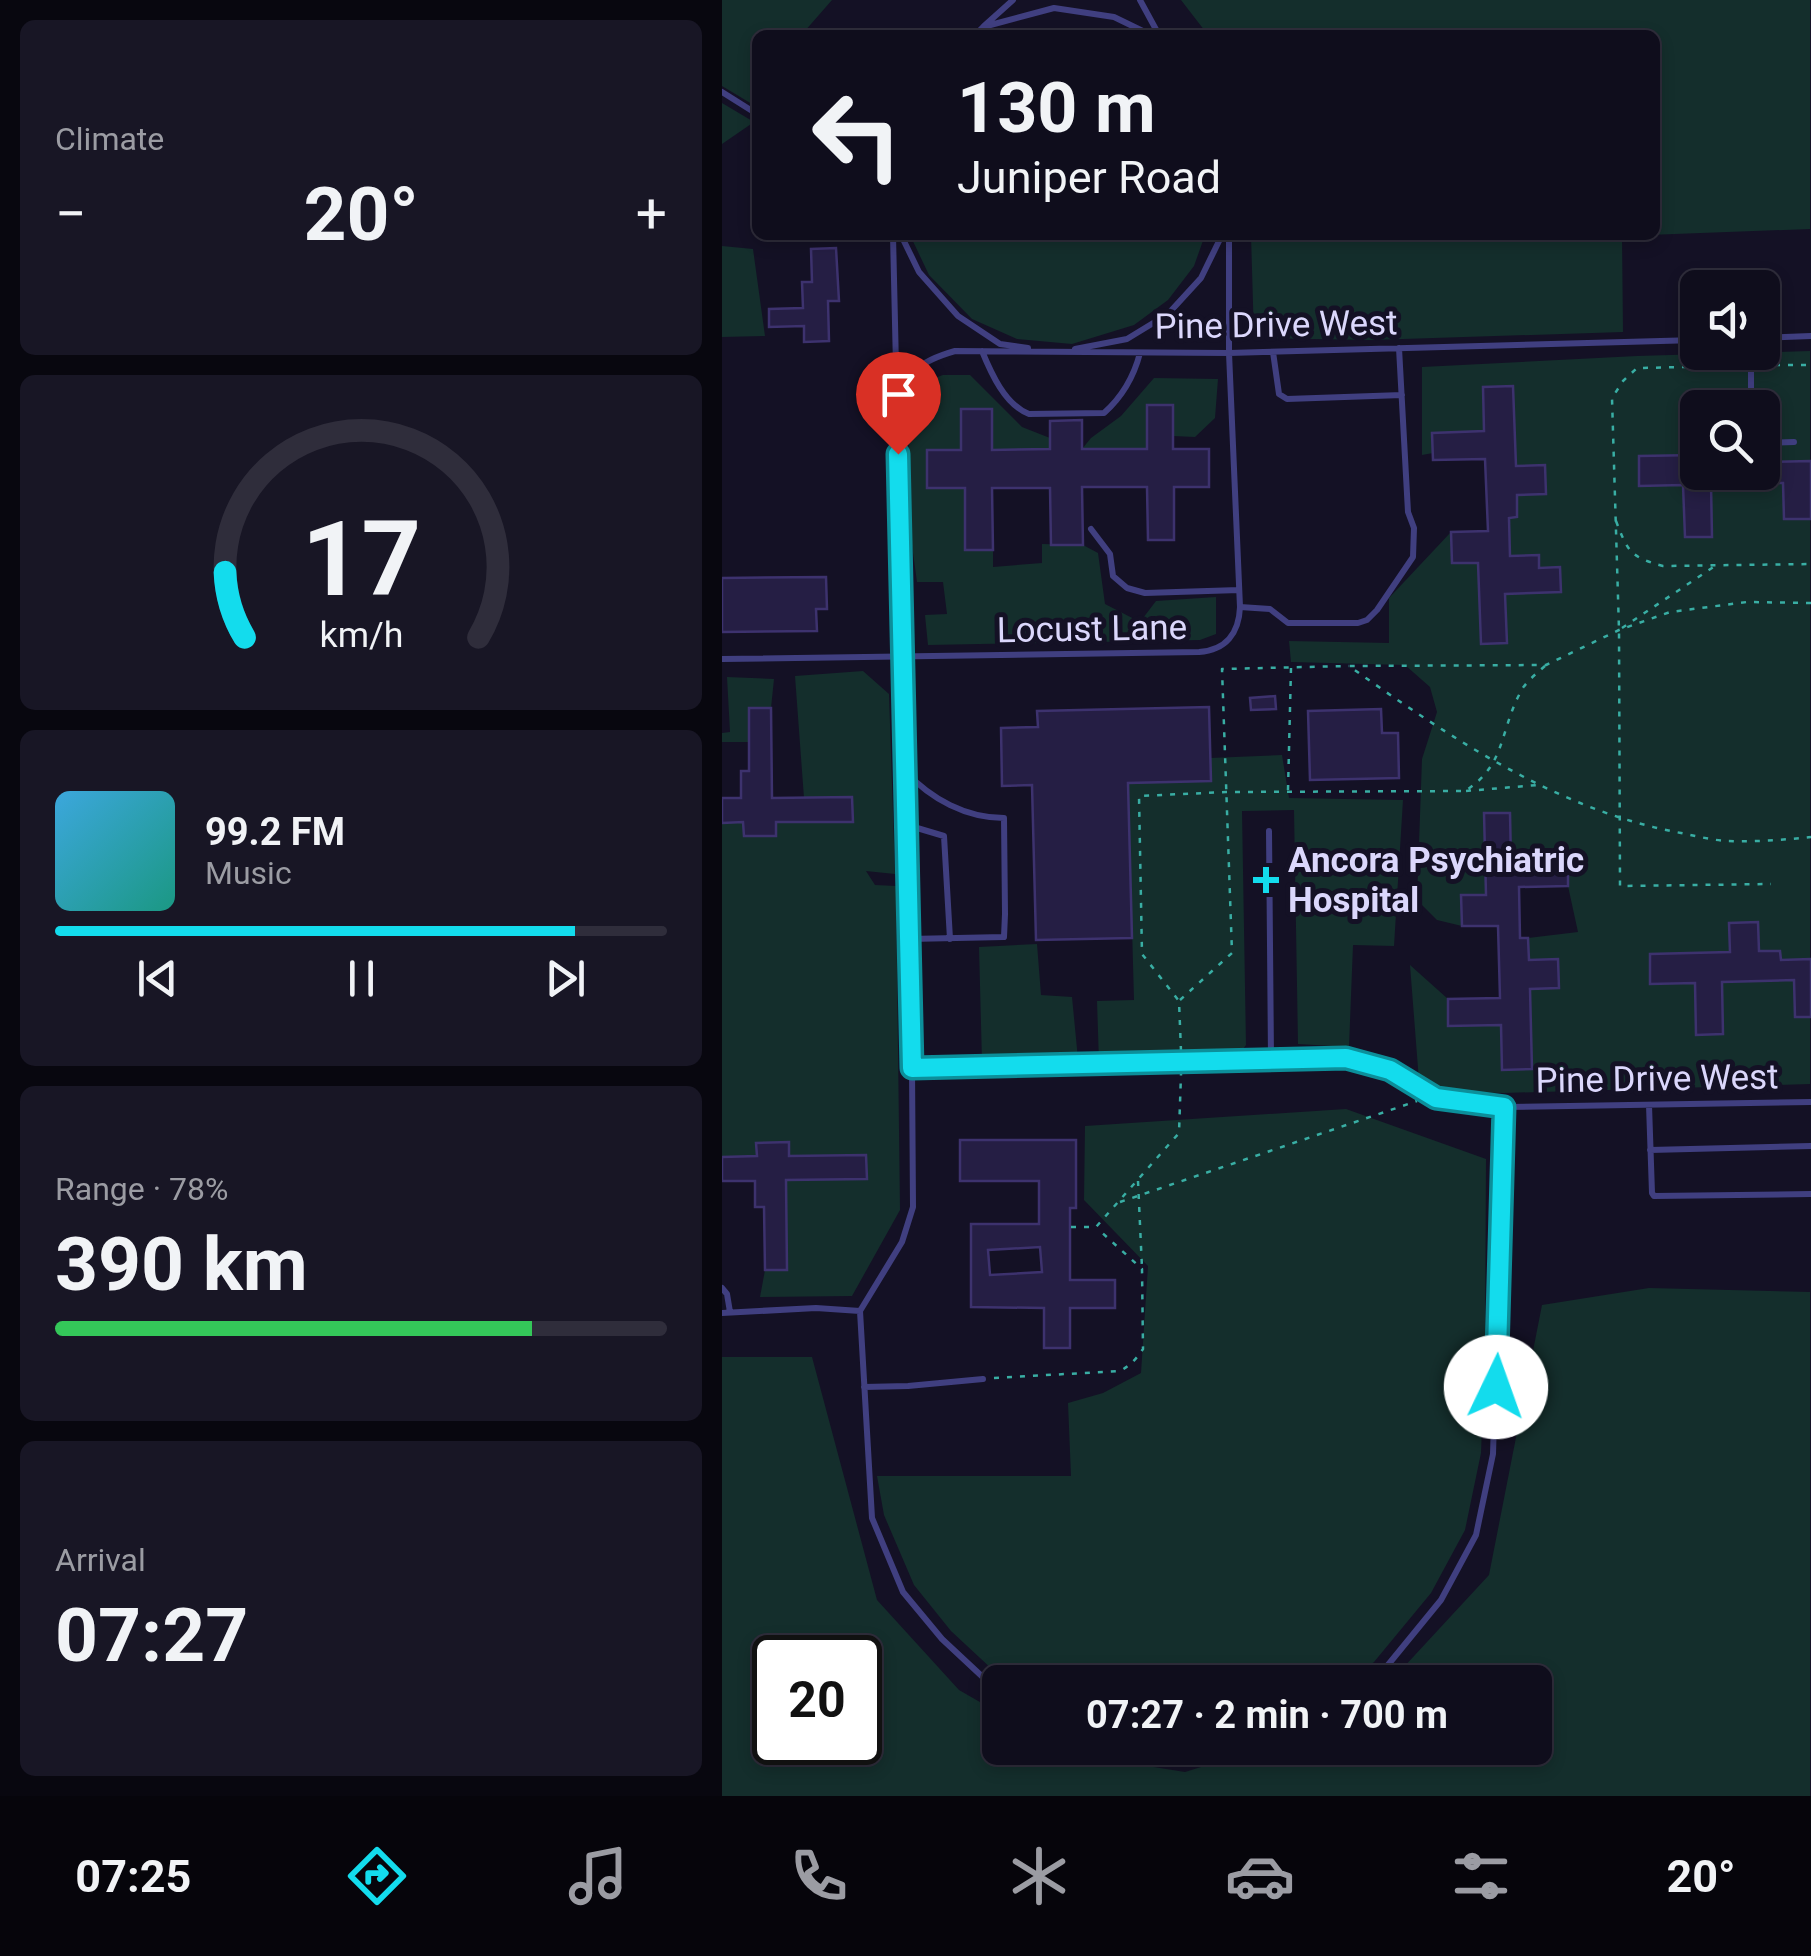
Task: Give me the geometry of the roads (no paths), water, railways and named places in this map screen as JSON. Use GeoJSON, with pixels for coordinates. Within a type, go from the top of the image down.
{"type":"FeatureCollection","features":[{"type":"Feature","properties":{"kind":"lane"},"geometry":{"type":"LineString","coordinates":[[981,30],[1013,0]]}},
{"type":"Feature","properties":{"kind":"lane"},"geometry":{"type":"LineString","coordinates":[[1140,0],[1157,30]]}},
{"type":"Feature","properties":{"kind":"lane"},"geometry":{"type":"LineString","coordinates":[[984,27],[1054,8],[1114,17],[1140,30]]}},
{"type":"Feature","properties":{"kind":"lane"},"geometry":{"type":"LineString","coordinates":[[722,92],[752,111]]}},
{"type":"Feature","properties":{"kind":"lane"},"geometry":{"type":"LineString","coordinates":[[897,240],[896,368],[913,1207],[902,1242],[860,1311],[864,1387],[872,1518],[903,1592],[942,1639],[982,1676]]}},
{"type":"Feature","properties":{"kind":"lane"},"geometry":{"type":"LineString","coordinates":[[899,240],[919,272],[958,316],[1000,344],[1058,352],[1127,339],[1168,314],[1202,278],[1222,240]]}},
{"type":"Feature","properties":{"kind":"lane"},"geometry":{"type":"LineString","coordinates":[[1225,240],[1240,607],[1270,609],[1288,623],[1358,623],[1377,610],[1414,556],[1399,348]]}},
{"type":"Feature","properties":{"kind":"lane"},"geometry":{"type":"LineString","coordinates":[[1780,337],[1810,336]]}},
{"type":"Feature","properties":{"kind":"lane","name":"Pine Drive West"},"geometry":{"type":"LineString","coordinates":[[912,376],[926,360],[956,351],[1230,353],[1680,340]]}},
{"type":"Feature","properties":{"kind":"lane"},"geometry":{"type":"LineString","coordinates":[[982,352],[1011,402],[1029,414],[1104,412],[1135,374],[1140,353]]}},
{"type":"Feature","properties":{"kind":"lane"},"geometry":{"type":"LineString","coordinates":[[1273,352],[1279,394],[1287,400],[1402,395]]}},
{"type":"Feature","properties":{"kind":"lane"},"geometry":{"type":"LineString","coordinates":[[896,368],[912,376],[897,421]]}},
{"type":"Feature","properties":{"kind":"lane"},"geometry":{"type":"LineString","coordinates":[[1780,442],[1794,442]]}},
{"type":"Feature","properties":{"kind":"lane"},"geometry":{"type":"LineString","coordinates":[[1091,529],[1110,554],[1113,576],[1127,588],[1144,594],[1239,590]]}},
{"type":"Feature","properties":{"kind":"lane","name":"Locust Lane"},"geometry":{"type":"LineString","coordinates":[[722,659],[1212,651],[1233,636],[1240,622],[1240,607]]}},
{"type":"Feature","properties":{"kind":"lane"},"geometry":{"type":"LineString","coordinates":[[906,771],[939,801],[1004,818],[1006,914],[1004,937],[909,939]]}},
{"type":"Feature","properties":{"kind":"lane"},"geometry":{"type":"LineString","coordinates":[[906,825],[944,836],[950,939]]}},
{"type":"Feature","properties":{"kind":"lane"},"geometry":{"type":"LineString","coordinates":[[1269,831],[1271,1058]]}},
{"type":"Feature","properties":{"kind":"lane","name":"Pine Drive West"},"geometry":{"type":"LineString","coordinates":[[912,1068],[1346,1058],[1390,1070],[1436,1098],[1504,1107],[1810,1102]]}},
{"type":"Feature","properties":{"kind":"lane"},"geometry":{"type":"LineString","coordinates":[[1649,1104],[1652,1193],[1656,1197],[1810,1194]]}},
{"type":"Feature","properties":{"kind":"lane"},"geometry":{"type":"LineString","coordinates":[[1386,1665],[1440,1600],[1476,1535],[1493,1454],[1504,1107]]}},
{"type":"Feature","properties":{"kind":"lane"},"geometry":{"type":"LineString","coordinates":[[1650,1150],[1810,1146]]}},
{"type":"Feature","properties":{"kind":"lane"},"geometry":{"type":"LineString","coordinates":[[722,1288],[727,1294],[726,1312],[816,1308],[860,1311]]}},
{"type":"Feature","properties":{"kind":"lane"},"geometry":{"type":"LineString","coordinates":[[864,1387],[983,1379]]}},
{"type":"Feature","properties":{"kind":"place","name":"Ancora Psychiatric Hospital"},"geometry":{"type":"Point","coordinates":[1266,880]}}]}
